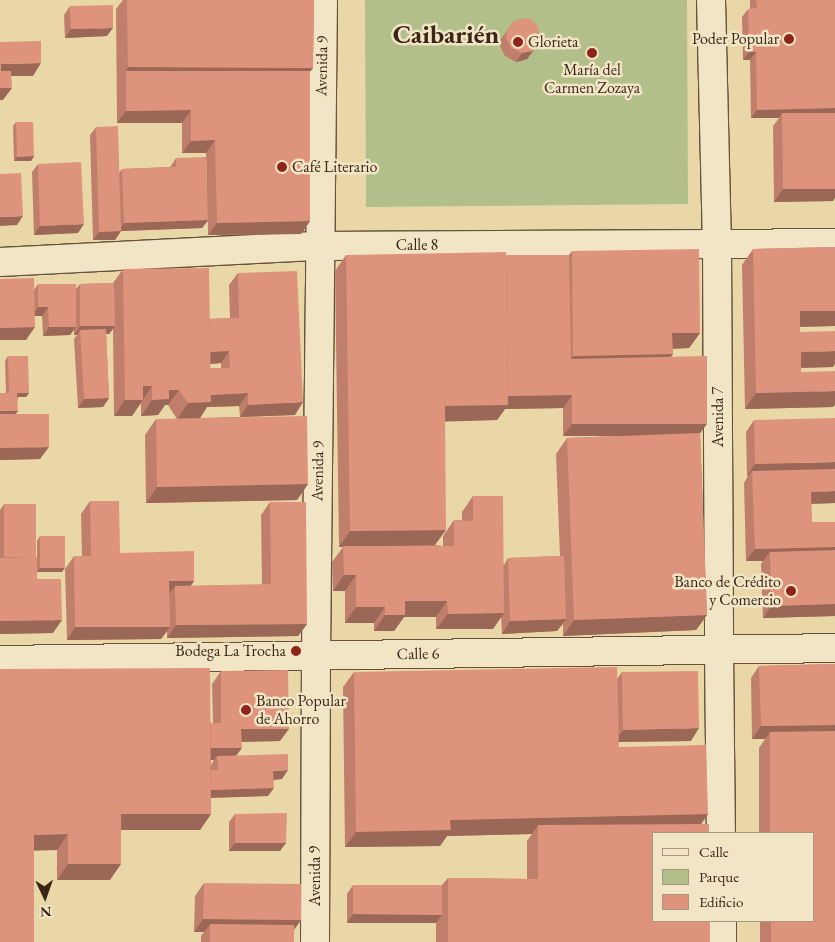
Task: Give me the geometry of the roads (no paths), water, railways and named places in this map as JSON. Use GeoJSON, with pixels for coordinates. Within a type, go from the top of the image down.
{"type":"FeatureCollection","features":[{"type":"Feature","properties":{"kind":"street","name":"Avenida 9"},"geometry":{"type":"LineString","coordinates":[[315,942],[323,0]]}},
{"type":"Feature","properties":{"kind":"street","name":"Avenida 7"},"geometry":{"type":"LineString","coordinates":[[711,0],[717,244],[721,832]]}},
{"type":"Feature","properties":{"kind":"street","name":"Calle 8"},"geometry":{"type":"LineString","coordinates":[[0,262],[320,246],[835,243]]}},
{"type":"Feature","properties":{"kind":"street","name":"Calle 6"},"geometry":{"type":"LineString","coordinates":[[0,660],[835,648]]}},
{"type":"Feature","properties":{"kind":"street"},"geometry":{"type":"LineString","coordinates":[[722,922],[722,942]]}},
{"type":"Feature","properties":{"kind":"place","name":"Poder Popular"},"geometry":{"type":"Point","coordinates":[789,39]}},
{"type":"Feature","properties":{"kind":"place","name":"Glorieta"},"geometry":{"type":"Point","coordinates":[518,42]}},
{"type":"Feature","properties":{"kind":"place","name":"María del Carmen Zozaya"},"geometry":{"type":"Point","coordinates":[592,53]}},
{"type":"Feature","properties":{"kind":"place","name":"Café Literario"},"geometry":{"type":"Point","coordinates":[282,167]}},
{"type":"Feature","properties":{"kind":"place","name":"Banco de Crédito y Comercio"},"geometry":{"type":"Point","coordinates":[791,591]}},
{"type":"Feature","properties":{"kind":"place","name":"Bodega La Trocha"},"geometry":{"type":"Point","coordinates":[296,651]}},
{"type":"Feature","properties":{"kind":"place","name":"Banco Popular de Ahorro"},"geometry":{"type":"Point","coordinates":[246,710]}},
{"type":"Feature","properties":{"kind":"district","name":"Caibarién"},"geometry":{"type":"Point","coordinates":[446,35]}}]}
